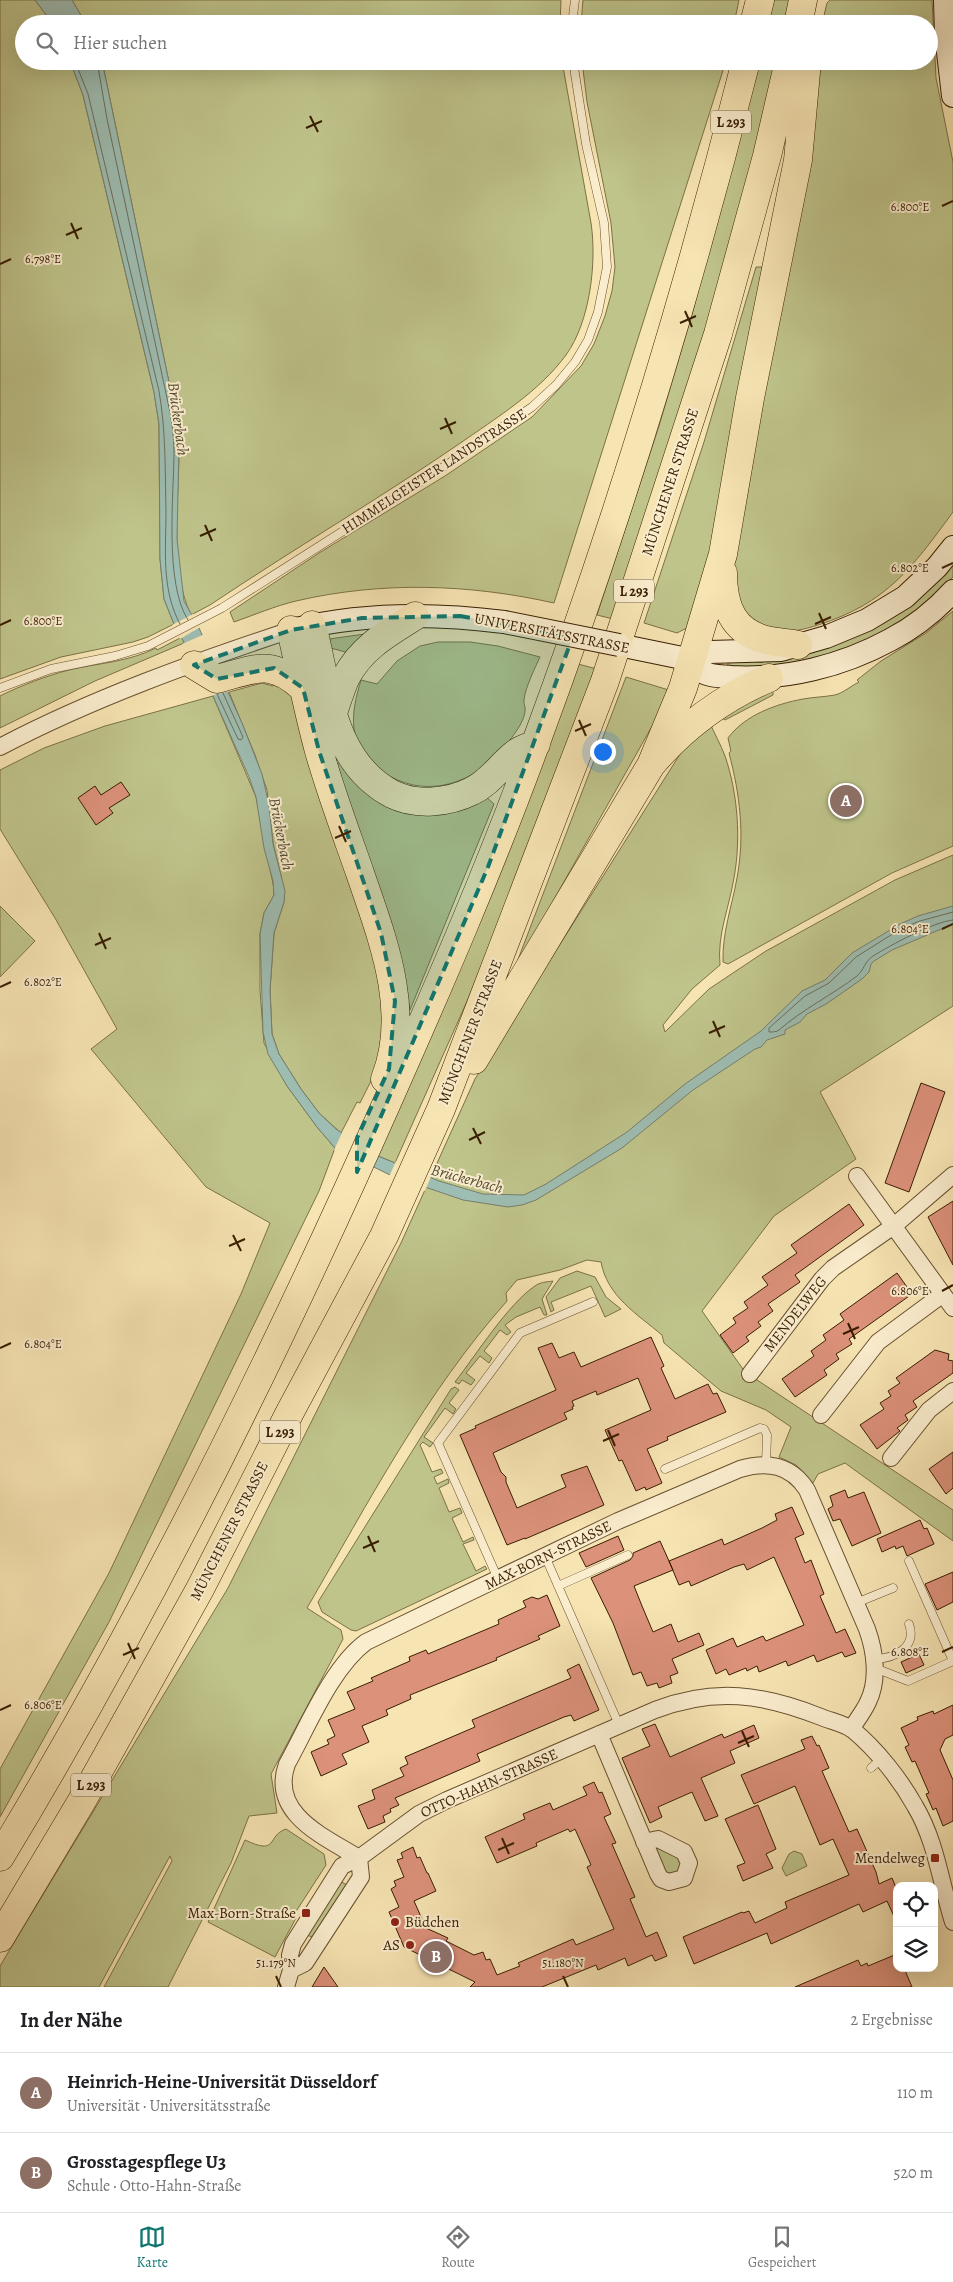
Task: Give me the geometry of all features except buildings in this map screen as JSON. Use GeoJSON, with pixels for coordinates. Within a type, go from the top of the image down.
{"type":"FeatureCollection","features":[{"type":"Feature","properties":{"kind":"highway"},"geometry":{"type":"LineString","coordinates":[[756,15],[760,0]]}},
{"type":"Feature","properties":{"kind":"highway"},"geometry":{"type":"LineString","coordinates":[[800,15],[803,0]]}},
{"type":"Feature","properties":{"kind":"highway"},"geometry":{"type":"LineString","coordinates":[[815,15],[818,0]]}},
{"type":"Feature","properties":{"kind":"highway","name":"L 293"},"geometry":{"type":"LineString","coordinates":[[0,1857],[49,1776],[159,1577],[225,1449],[313,1270],[353,1182],[377,1112],[436,993],[536,744],[601,554],[678,313],[715,184],[744,70]]}},
{"type":"Feature","properties":{"kind":"highway","name":"MÜNCHENER STRASSE"},"geometry":{"type":"LineString","coordinates":[[0,1938],[83,1798],[200,1589],[290,1412],[384,1236],[441,1109],[605,681],[718,334],[767,156],[787,70]]}},
{"type":"Feature","properties":{"kind":"highway"},"geometry":{"type":"LineString","coordinates":[[441,1109],[454,1093],[650,765],[683,688],[723,554],[750,398],[798,160],[806,70]]}},
{"type":"Feature","properties":{"kind":"highway"},"geometry":{"type":"LineString","coordinates":[[723,554],[723,592],[734,620],[742,629],[757,637],[798,645]]}},
{"type":"Feature","properties":{"kind":"highway"},"geometry":{"type":"LineString","coordinates":[[333,713],[347,675],[365,651],[375,641],[416,616]]}},
{"type":"Feature","properties":{"kind":"highway"},"geometry":{"type":"LineString","coordinates":[[302,627],[344,745],[353,762],[382,788],[400,798],[417,802],[448,799],[474,790],[507,763],[516,752],[536,744]]}},
{"type":"Feature","properties":{"kind":"highway"},"geometry":{"type":"LineString","coordinates":[[302,627],[304,688],[319,751],[381,933],[392,975],[395,1001],[395,1031],[389,1069],[377,1112]]}},
{"type":"Feature","properties":{"kind":"highway"},"geometry":{"type":"LineString","coordinates":[[194,665],[217,679],[252,657],[268,667],[282,671],[304,688]]}},
{"type":"Feature","properties":{"kind":"highway"},"geometry":{"type":"LineString","coordinates":[[650,765],[672,740],[698,717],[729,697],[769,678]]}},
{"type":"Feature","properties":{"kind":"street"},"geometry":{"type":"LineString","coordinates":[[945,0],[947,53],[953,96]]}},
{"type":"Feature","properties":{"kind":"street","name":"UNIVERSITÄTSSTRASSE"},"geometry":{"type":"LineString","coordinates":[[302,627],[362,618],[460,616],[504,622],[692,660],[709,652],[781,650],[846,630],[888,608],[905,597],[937,567],[953,548]]}},
{"type":"Feature","properties":{"kind":"street","name":"UNIVERSITÄTSSTRASSE"},"geometry":{"type":"LineString","coordinates":[[692,660],[700,671],[713,676],[769,678],[814,670],[860,654],[890,640],[914,625],[953,591]]}},
{"type":"Feature","properties":{"kind":"street"},"geometry":{"type":"LineString","coordinates":[[252,657],[302,627]]}},
{"type":"Feature","properties":{"kind":"street"},"geometry":{"type":"LineString","coordinates":[[0,748],[75,711],[194,665]]}},
{"type":"Feature","properties":{"kind":"street"},"geometry":{"type":"LineString","coordinates":[[857,1176],[953,1308]]}},
{"type":"Feature","properties":{"kind":"street","name":"MENDELWEG"},"geometry":{"type":"LineString","coordinates":[[750,1374],[822,1278],[833,1268],[895,1226],[950,1178]]}},
{"type":"Feature","properties":{"kind":"street"},"geometry":{"type":"LineString","coordinates":[[821,1415],[878,1342],[943,1294]]}},
{"type":"Feature","properties":{"kind":"street"},"geometry":{"type":"LineString","coordinates":[[891,1458],[929,1410],[953,1390]]}},
{"type":"Feature","properties":{"kind":"street","name":"MAX-BORN-STRASSE"},"geometry":{"type":"LineString","coordinates":[[359,1858],[294,1815],[286,1799],[284,1789],[287,1764],[336,1675],[353,1652],[366,1642],[618,1521],[756,1464],[766,1464],[792,1472],[808,1490],[873,1646],[875,1663],[869,1701],[851,1729]]}},
{"type":"Feature","properties":{"kind":"street","name":"OTTO-HAHN-STRASSE"},"geometry":{"type":"LineString","coordinates":[[359,1858],[418,1814],[619,1725],[681,1700],[726,1694],[744,1695],[798,1708],[851,1729],[876,1764],[902,1784],[922,1821],[936,1858],[953,1922]]}},
{"type":"Feature","properties":{"kind":"street"},"geometry":{"type":"LineString","coordinates":[[599,1734],[644,1842]]}},
{"type":"Feature","properties":{"kind":"street"},"geometry":{"type":"LineString","coordinates":[[286,1987],[291,1970],[305,1964],[361,1877],[359,1858]]}},
{"type":"Feature","properties":{"kind":"lane"},"geometry":{"type":"LineString","coordinates":[[573,15],[574,0]]}},
{"type":"Feature","properties":{"kind":"lane"},"geometry":{"type":"LineString","coordinates":[[945,0],[953,34]]}},
{"type":"Feature","properties":{"kind":"lane","name":"HIMMELGEISTER LANDSTRASSE"},"geometry":{"type":"LineString","coordinates":[[0,688],[51,669],[115,656],[148,646],[214,612],[439,470],[532,407],[556,385],[575,362],[588,340],[598,312],[607,267],[604,223],[586,144],[574,70]]}},
{"type":"Feature","properties":{"kind":"lane"},"geometry":{"type":"LineString","coordinates":[[265,569],[270,576]]}},
{"type":"Feature","properties":{"kind":"lane"},"geometry":{"type":"LineString","coordinates":[[498,1579],[438,1443],[520,1333],[593,1302]]}},
{"type":"Feature","properties":{"kind":"lane"},"geometry":{"type":"LineString","coordinates":[[665,1469],[760,1428],[767,1435],[766,1464]]}},
{"type":"Feature","properties":{"kind":"lane"},"geometry":{"type":"LineString","coordinates":[[558,1586],[628,1555]]}},
{"type":"Feature","properties":{"kind":"lane"},"geometry":{"type":"LineString","coordinates":[[545,1556],[619,1725]]}},
{"type":"Feature","properties":{"kind":"lane"},"geometry":{"type":"LineString","coordinates":[[875,1663],[908,1681],[952,1661],[910,1561]]}},
{"type":"Feature","properties":{"kind":"lane"},"geometry":{"type":"LineString","coordinates":[[856,1603],[893,1588]]}},
{"type":"Feature","properties":{"kind":"lane"},"geometry":{"type":"LineString","coordinates":[[875,1663],[906,1648],[911,1639],[909,1624]]}},
{"type":"Feature","properties":{"kind":"highlighted area"},"geometry":{"type":"Polygon","coordinates":[[[460,616],[573,636],[488,867],[357,1172],[357,1138],[389,1069],[395,1001],[381,933],[319,751],[303,688],[274,668],[217,679],[194,665],[291,630],[362,618],[460,616]]]}},
{"type":"Feature","properties":{"kind":"green space"},"geometry":{"type":"Polygon","coordinates":[[[0,0],[35,0],[46,15],[15,15],[15,70],[73,70],[83,95],[154,392],[159,424],[160,559],[164,599],[174,624],[133,642],[61,657],[0,679],[0,0]]]}},
{"type":"Feature","properties":{"kind":"green space"},"geometry":{"type":"Polygon","coordinates":[[[72,0],[561,0],[560,15],[81,15],[72,0]]]}},
{"type":"Feature","properties":{"kind":"green space"},"geometry":{"type":"Polygon","coordinates":[[[583,0],[739,0],[736,15],[582,15],[583,0]]]}},
{"type":"Feature","properties":{"kind":"green space"},"geometry":{"type":"Polygon","coordinates":[[[771,0],[791,0],[787,15],[768,15],[771,0]]]}},
{"type":"Feature","properties":{"kind":"green space"},"geometry":{"type":"Polygon","coordinates":[[[830,0],[932,0],[933,15],[824,15],[827,3],[830,0]]]}},
{"type":"Feature","properties":{"kind":"green space"},"geometry":{"type":"Polygon","coordinates":[[[104,70],[564,70],[591,223],[593,239],[592,273],[586,309],[574,341],[566,355],[555,368],[530,393],[428,465],[210,605],[191,615],[184,597],[178,556],[179,450],[175,411],[104,70]]]}},
{"type":"Feature","properties":{"kind":"green space"},"geometry":{"type":"Polygon","coordinates":[[[583,70],[723,70],[554,603],[490,592],[458,589],[393,588],[361,590],[296,601],[234,622],[230,612],[319,553],[445,476],[532,417],[581,366],[594,344],[605,316],[612,291],[615,267],[611,223],[587,102],[583,70]]]}},
{"type":"Feature","properties":{"kind":"green space"},"geometry":{"type":"Polygon","coordinates":[[[755,70],[775,70],[762,129],[704,343],[613,619],[597,615],[659,426],[693,311],[755,70]]]}},
{"type":"Feature","properties":{"kind":"green space"},"geometry":{"type":"Polygon","coordinates":[[[815,70],[936,70],[953,162],[953,512],[910,567],[880,594],[842,616],[808,628],[785,631],[773,630],[759,623],[738,607],[733,558],[815,70]]]}},
{"type":"Feature","properties":{"kind":"green space"},"geometry":{"type":"Polygon","coordinates":[[[756,267],[764,267],[699,612],[689,627],[677,633],[644,623],[704,442],[756,267]]]}},
{"type":"Feature","properties":{"kind":"green space"},"geometry":{"type":"Polygon","coordinates":[[[953,561],[953,577],[906,619],[848,651],[786,665],[727,668],[729,659],[780,657],[953,561]]]}},
{"type":"Feature","properties":{"kind":"green space"},"geometry":{"type":"Polygon","coordinates":[[[953,611],[953,846],[892,873],[728,964],[723,962],[724,941],[737,878],[741,846],[740,815],[728,738],[743,723],[772,707],[803,699],[835,695],[844,691],[859,682],[857,680],[881,661],[926,633],[953,611]]]}},
{"type":"Feature","properties":{"kind":"green space"},"geometry":{"type":"Polygon","coordinates":[[[365,634],[349,653],[327,647],[322,640],[365,634]]]}},
{"type":"Feature","properties":{"kind":"green space"},"geometry":{"type":"Polygon","coordinates":[[[182,637],[184,643],[95,681],[0,728],[0,696],[60,672],[124,659],[156,648],[157,650],[182,637]]]}},
{"type":"Feature","properties":{"kind":"green space"},"geometry":{"type":"Polygon","coordinates":[[[438,642],[470,642],[498,646],[540,657],[526,690],[524,716],[510,740],[485,766],[471,775],[443,785],[412,785],[383,772],[364,754],[354,729],[355,704],[361,680],[377,684],[397,661],[420,646],[438,642]]]}},
{"type":"Feature","properties":{"kind":"green space"},"geometry":{"type":"Polygon","coordinates":[[[578,664],[597,669],[523,863],[468,999],[395,1163],[378,1156],[482,913],[578,664]]]}},
{"type":"Feature","properties":{"kind":"green space"},"geometry":{"type":"Polygon","coordinates":[[[626,677],[672,691],[514,970],[626,677]]]}},
{"type":"Feature","properties":{"kind":"green space"},"geometry":{"type":"Polygon","coordinates":[[[279,679],[290,690],[388,997],[377,1069],[360,1103],[357,1102],[341,1133],[319,1113],[301,1089],[279,1054],[272,1034],[270,990],[274,933],[284,902],[281,876],[273,843],[267,790],[229,692],[262,683],[273,686],[279,679]]]}},
{"type":"Feature","properties":{"kind":"green space"},"geometry":{"type":"Polygon","coordinates":[[[773,691],[773,695],[725,720],[718,715],[760,695],[773,691]]]}},
{"type":"Feature","properties":{"kind":"green space"},"geometry":{"type":"Polygon","coordinates":[[[213,696],[256,797],[274,889],[274,895],[264,913],[260,934],[260,990],[264,1043],[287,1086],[335,1148],[319,1191],[109,1622],[0,1817],[0,1769],[109,1573],[241,1294],[270,1223],[206,1187],[91,1049],[117,1029],[55,918],[0,829],[0,770],[44,748],[105,726],[213,696]]]}},
{"type":"Feature","properties":{"kind":"green space"},"geometry":{"type":"Polygon","coordinates":[[[709,721],[725,756],[733,786],[738,832],[736,863],[720,943],[720,965],[692,989],[663,1025],[665,1032],[709,989],[766,951],[895,880],[953,855],[953,1006],[820,1092],[856,1159],[774,1216],[702,1311],[745,1372],[953,1510],[953,1541],[845,1463],[818,1474],[813,1483],[796,1465],[779,1457],[791,1427],[766,1410],[721,1391],[664,1343],[662,1335],[633,1312],[616,1295],[604,1274],[601,1262],[587,1260],[560,1270],[517,1280],[506,1293],[507,1301],[450,1373],[399,1449],[307,1608],[341,1630],[343,1639],[271,1774],[277,1813],[249,1816],[231,1863],[168,1987],[104,1987],[172,1861],[170,1856],[99,1987],[0,1987],[0,1966],[228,1588],[401,1243],[475,1079],[694,732],[709,721]]]}},
{"type":"Feature","properties":{"kind":"green space"},"geometry":{"type":"Polygon","coordinates":[[[341,763],[354,781],[485,796],[494,804],[410,1010],[403,968],[334,765],[341,763]]]}},
{"type":"Feature","properties":{"kind":"green space"},"geometry":{"type":"Polygon","coordinates":[[[0,906],[35,941],[0,977],[0,906]]]}},
{"type":"Feature","properties":{"kind":"green space"},"geometry":{"type":"Polygon","coordinates":[[[577,1271],[595,1277],[606,1297],[621,1309],[605,1317],[591,1286],[551,1302],[554,1310],[551,1312],[546,1297],[560,1278],[577,1271]]]}},
{"type":"Feature","properties":{"kind":"green space"},"geometry":{"type":"Polygon","coordinates":[[[553,1281],[542,1299],[547,1315],[544,1315],[540,1307],[516,1317],[505,1325],[511,1332],[507,1335],[500,1330],[484,1351],[492,1358],[489,1363],[480,1356],[466,1373],[475,1380],[471,1385],[462,1380],[459,1384],[455,1382],[514,1305],[537,1285],[553,1281]]]}},
{"type":"Feature","properties":{"kind":"green space"},"geometry":{"type":"Polygon","coordinates":[[[455,1387],[459,1390],[449,1403],[456,1409],[453,1414],[445,1408],[424,1437],[433,1443],[430,1447],[423,1442],[420,1445],[432,1472],[441,1469],[443,1473],[434,1477],[437,1484],[448,1479],[449,1483],[439,1488],[449,1512],[460,1508],[462,1513],[452,1518],[463,1542],[473,1537],[474,1540],[463,1544],[476,1571],[485,1566],[487,1569],[356,1631],[351,1630],[322,1612],[318,1602],[451,1389],[455,1387]]]}},
{"type":"Feature","properties":{"kind":"green space"},"geometry":{"type":"Polygon","coordinates":[[[286,1829],[324,1854],[326,1865],[295,1913],[296,1918],[275,1957],[208,1922],[245,1840],[263,1846],[268,1845],[280,1832],[286,1829]]]}},
{"type":"Feature","properties":{"kind":"green space"},"geometry":{"type":"Polygon","coordinates":[[[655,1845],[680,1855],[685,1865],[673,1876],[660,1870],[655,1845]]]}},
{"type":"Feature","properties":{"kind":"green space"},"geometry":{"type":"Polygon","coordinates":[[[794,1851],[802,1854],[807,1866],[786,1876],[782,1868],[789,1854],[794,1851]]]}},
{"type":"Feature","properties":{"kind":"green space"},"geometry":{"type":"Polygon","coordinates":[[[338,1880],[349,1886],[313,1937],[306,1935],[338,1880]]]}},
{"type":"Feature","properties":{"kind":"water"},"geometry":{"type":"Polygon","coordinates":[[[35,0],[72,0],[81,15],[46,15],[35,0]]]}},
{"type":"Feature","properties":{"kind":"water"},"geometry":{"type":"Polygon","coordinates":[[[73,70],[104,70],[175,411],[179,447],[177,539],[184,601],[199,628],[242,723],[262,774],[269,805],[273,844],[285,891],[284,902],[274,933],[270,990],[272,1034],[279,1054],[319,1113],[336,1129],[378,1156],[439,1181],[483,1194],[524,1195],[546,1184],[627,1132],[685,1084],[761,1031],[802,991],[825,980],[852,953],[900,924],[918,916],[953,906],[953,924],[892,950],[874,961],[869,972],[862,979],[826,1004],[807,1014],[800,1022],[785,1030],[785,1034],[767,1040],[761,1047],[755,1049],[693,1090],[622,1148],[536,1200],[508,1207],[463,1200],[390,1175],[335,1148],[287,1086],[268,1054],[263,1032],[260,934],[264,913],[274,895],[273,881],[264,848],[256,797],[249,777],[213,696],[174,624],[164,599],[160,559],[159,424],[154,392],[83,95],[73,70]]]}},
{"type":"Feature","properties":{"kind":"pier"},"geometry":{"type":"Polygon","coordinates":[[[193,614],[202,626],[180,639],[172,625],[193,614]]]}},
{"type":"Feature","properties":{"kind":"pier"},"geometry":{"type":"Polygon","coordinates":[[[205,634],[231,691],[210,696],[182,644],[205,634]]]}},
{"type":"Feature","properties":{"kind":"pier"},"geometry":{"type":"Polygon","coordinates":[[[343,1131],[379,1154],[372,1169],[334,1150],[343,1131]]]}},
{"type":"Feature","properties":{"kind":"pier"},"geometry":{"type":"Polygon","coordinates":[[[396,1161],[432,1174],[425,1191],[389,1177],[396,1161]]]}},
{"type":"Feature","properties":{"kind":"place","name":"Heinrich-Heine-Universität Düsseldorf"},"geometry":{"type":"Point","coordinates":[846,801]}},
{"type":"Feature","properties":{"kind":"place","name":"Mendelweg"},"geometry":{"type":"Point","coordinates":[935,1858]}},
{"type":"Feature","properties":{"kind":"place","name":"Max-Born-Straße"},"geometry":{"type":"Point","coordinates":[306,1913]}},
{"type":"Feature","properties":{"kind":"place","name":"Büdchen"},"geometry":{"type":"Point","coordinates":[395,1922]}},
{"type":"Feature","properties":{"kind":"place","name":"AS"},"geometry":{"type":"Point","coordinates":[410,1945]}},
{"type":"Feature","properties":{"kind":"place","name":"Grosstagespflege U3"},"geometry":{"type":"Point","coordinates":[436,1957]}},
{"type":"Feature","properties":{"kind":"water label","name":"Brückerbach"},"geometry":{"type":"Point","coordinates":[178,419]}},
{"type":"Feature","properties":{"kind":"water label","name":"Brückerbach"},"geometry":{"type":"Point","coordinates":[281,834]}},
{"type":"Feature","properties":{"kind":"water label","name":"Brückerbach"},"geometry":{"type":"Point","coordinates":[467,1179]}}]}
